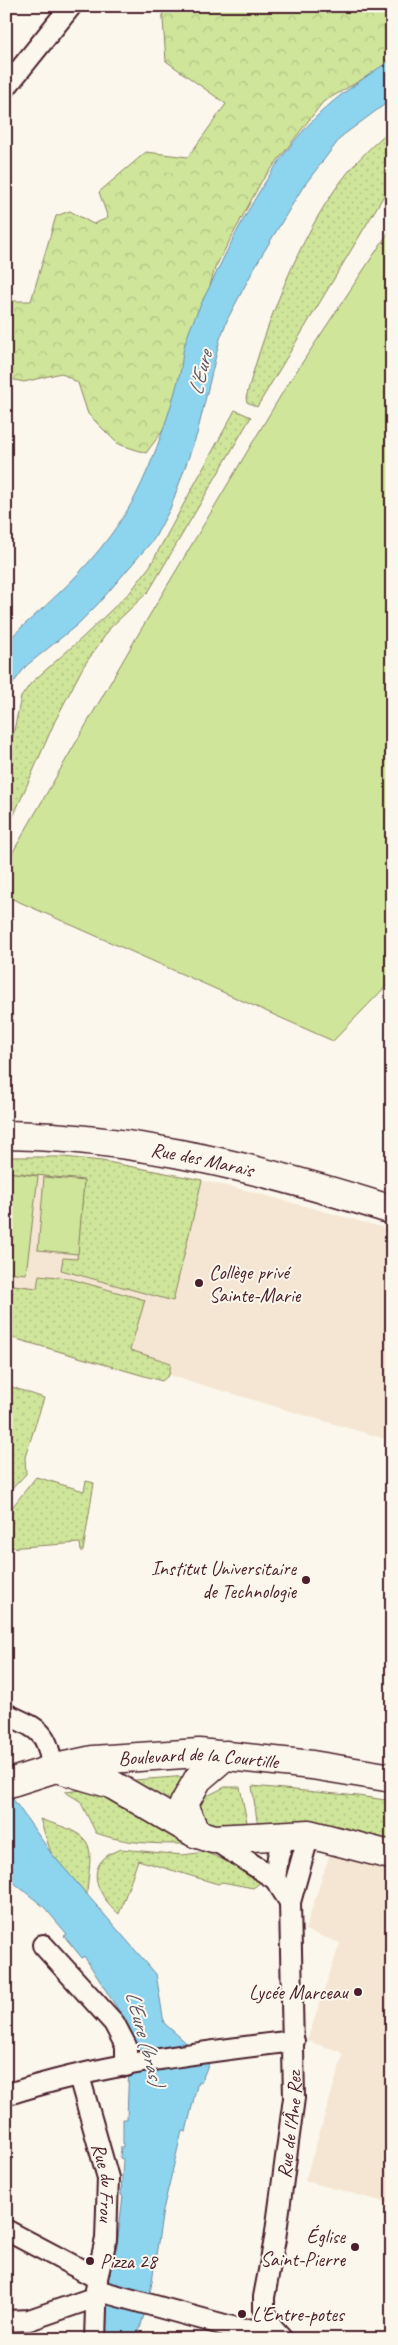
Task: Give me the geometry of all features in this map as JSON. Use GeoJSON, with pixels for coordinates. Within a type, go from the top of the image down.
{"type":"FeatureCollection","features":[{"type":"Feature","properties":{"kind":"main road","name":"Rue des Marais"},"geometry":{"type":"LineString","coordinates":[[6,1136],[37,1136],[145,1146],[289,1179],[392,1210]]}},
{"type":"Feature","properties":{"kind":"main road","name":"Boulevard de la Courtille"},"geometry":{"type":"LineString","coordinates":[[10,1782],[54,1768],[94,1760],[199,1753],[312,1765],[390,1776]]}},
{"type":"Feature","properties":{"kind":"main road"},"geometry":{"type":"LineString","coordinates":[[204,1836],[184,1804],[198,1778],[226,1756]]}},
{"type":"Feature","properties":{"kind":"main road"},"geometry":{"type":"LineString","coordinates":[[54,1768],[111,1784],[204,1836],[297,1834],[386,1854],[392,1853]]}},
{"type":"Feature","properties":{"kind":"street"},"geometry":{"type":"LineString","coordinates":[[6,87],[71,6]]}},
{"type":"Feature","properties":{"kind":"street"},"geometry":{"type":"LineString","coordinates":[[6,1714],[32,1726],[42,1735],[49,1747],[54,1768]]}},
{"type":"Feature","properties":{"kind":"street"},"geometry":{"type":"LineString","coordinates":[[275,1878],[278,1857],[297,1834]]}},
{"type":"Feature","properties":{"kind":"street","name":"Rue de l'Âne Rez"},"geometry":{"type":"LineString","coordinates":[[277,2333],[264,2310],[264,2297],[275,2239],[294,2098],[290,1902],[297,1834]]}},
{"type":"Feature","properties":{"kind":"street"},"geometry":{"type":"LineString","coordinates":[[204,1836],[275,1878],[290,1902]]}},
{"type":"Feature","properties":{"kind":"street"},"geometry":{"type":"LineString","coordinates":[[43,1945],[114,2023],[126,2046],[126,2066]]}},
{"type":"Feature","properties":{"kind":"street"},"geometry":{"type":"LineString","coordinates":[[6,2095],[126,2066],[294,2042]]}},
{"type":"Feature","properties":{"kind":"street","name":"Rue du Frou"},"geometry":{"type":"LineString","coordinates":[[79,2076],[108,2178],[106,2239],[95,2339]]}},
{"type":"Feature","properties":{"kind":"street"},"geometry":{"type":"LineString","coordinates":[[6,2230],[99,2289],[243,2330],[277,2333]]}},
{"type":"Feature","properties":{"kind":"street"},"geometry":{"type":"LineString","coordinates":[[6,2321],[29,2320],[99,2289]]}},
{"type":"Feature","properties":{"kind":"shaded area","name":"Collège privé Sainte-Marie"},"geometry":{"type":"Polygon","coordinates":[[[6,1157],[64,1157],[151,1169],[249,1191],[392,1230],[392,1441],[169,1375],[162,1381],[6,1337],[6,1157]]]}},
{"type":"Feature","properties":{"kind":"shaded area","name":"Lycée Marceau"},"geometry":{"type":"Polygon","coordinates":[[[330,1853],[392,1872],[392,2204],[305,2181],[343,2055],[339,2051],[307,2041],[340,1943],[305,1930],[330,1853]]]}},
{"type":"Feature","properties":{"kind":"green space"},"geometry":{"type":"Polygon","coordinates":[[[162,6],[392,6],[392,62],[323,102],[261,182],[215,268],[173,417],[146,453],[118,444],[88,414],[78,383],[61,373],[24,382],[6,378],[6,301],[31,301],[56,216],[70,211],[93,224],[108,218],[99,192],[146,152],[188,157],[226,104],[166,61],[162,6]]]}},
{"type":"Feature","properties":{"kind":"green space"},"geometry":{"type":"Polygon","coordinates":[[[392,128],[392,182],[257,407],[247,402],[246,398],[273,313],[297,255],[311,228],[342,180],[366,152],[392,128]]]}},
{"type":"Feature","properties":{"kind":"green space"},"geometry":{"type":"Polygon","coordinates":[[[392,227],[392,980],[333,1041],[6,896],[6,864],[136,638],[284,390],[392,227]]]}},
{"type":"Feature","properties":{"kind":"green space"},"geometry":{"type":"Polygon","coordinates":[[[235,410],[251,417],[149,591],[111,627],[83,667],[55,721],[6,833],[6,769],[21,697],[31,683],[131,591],[150,566],[235,410]]]}},
{"type":"Feature","properties":{"kind":"green space"},"geometry":{"type":"Polygon","coordinates":[[[6,1157],[64,1157],[102,1161],[202,1180],[173,1301],[61,1270],[63,1258],[77,1259],[84,1180],[6,1172],[6,1157]]]}},
{"type":"Feature","properties":{"kind":"green space"},"geometry":{"type":"Polygon","coordinates":[[[6,1172],[38,1176],[26,1274],[6,1272],[6,1172]]]}},
{"type":"Feature","properties":{"kind":"green space"},"geometry":{"type":"Polygon","coordinates":[[[44,1177],[84,1181],[78,1254],[38,1250],[44,1177]]]}},
{"type":"Feature","properties":{"kind":"green space"},"geometry":{"type":"Polygon","coordinates":[[[39,1275],[67,1278],[145,1300],[130,1350],[171,1363],[169,1375],[162,1381],[6,1336],[6,1284],[37,1288],[39,1275]]]}},
{"type":"Feature","properties":{"kind":"green space"},"geometry":{"type":"Polygon","coordinates":[[[6,1385],[44,1398],[25,1457],[26,1474],[6,1495],[6,1385]]]}},
{"type":"Feature","properties":{"kind":"green space"},"geometry":{"type":"Polygon","coordinates":[[[36,1477],[84,1491],[86,1481],[94,1483],[83,1551],[81,1551],[80,1543],[6,1548],[6,1515],[36,1477]]]}},
{"type":"Feature","properties":{"kind":"green space"},"geometry":{"type":"Polygon","coordinates":[[[188,1776],[182,1815],[122,1781],[188,1776]]]}},
{"type":"Feature","properties":{"kind":"green space"},"geometry":{"type":"Polygon","coordinates":[[[252,1786],[392,1801],[392,1843],[258,1827],[252,1786]]]}},
{"type":"Feature","properties":{"kind":"green space"},"geometry":{"type":"Polygon","coordinates":[[[225,1787],[240,1787],[248,1827],[209,1825],[201,1818],[197,1797],[204,1789],[209,1795],[225,1787]]]}},
{"type":"Feature","properties":{"kind":"green space"},"geometry":{"type":"Polygon","coordinates":[[[91,1789],[105,1795],[187,1844],[130,1841],[96,1833],[80,1801],[65,1792],[91,1789]]]}},
{"type":"Feature","properties":{"kind":"green space"},"geometry":{"type":"Polygon","coordinates":[[[40,1819],[76,1832],[86,1842],[89,1848],[90,1859],[87,1895],[51,1853],[40,1819]]]}},
{"type":"Feature","properties":{"kind":"green space"},"geometry":{"type":"Polygon","coordinates":[[[121,1849],[183,1855],[205,1852],[245,1869],[261,1882],[253,1888],[222,1882],[218,1884],[138,1860],[119,1914],[104,1897],[96,1879],[97,1870],[101,1862],[109,1855],[121,1849]]]}},
{"type":"Feature","properties":{"kind":"water","name":"L'Eure"},"geometry":{"type":"Polygon","coordinates":[[[392,59],[392,99],[342,136],[303,187],[257,263],[228,318],[220,339],[197,434],[170,509],[154,539],[97,605],[77,625],[26,666],[6,693],[6,643],[69,584],[90,561],[110,536],[135,497],[149,468],[166,420],[191,326],[250,207],[287,150],[317,116],[344,93],[392,59]]]}},
{"type":"Feature","properties":{"kind":"water"},"geometry":{"type":"Polygon","coordinates":[[[6,1789],[51,1853],[156,1974],[164,2023],[209,2063],[201,2082],[198,2081],[186,2132],[182,2131],[163,2210],[150,2294],[137,2339],[103,2339],[108,2301],[107,2276],[117,2245],[123,2196],[121,2195],[123,2159],[120,2158],[121,2147],[123,2147],[123,2119],[127,2119],[130,2033],[124,2019],[84,1956],[82,1958],[64,1936],[67,1934],[44,1907],[13,1882],[6,1879],[6,1789]]]}},
{"type":"Feature","properties":{"kind":"waterway","name":"L'Eure (bras)"},"geometry":{"type":"LineString","coordinates":[[123,1971],[129,1977],[155,2066]]}},
{"type":"Feature","properties":{"kind":"place","name":"Collège privé Sainte-Marie"},"geometry":{"type":"Point","coordinates":[199,1283]}},
{"type":"Feature","properties":{"kind":"place","name":"Institut Universitaire de Technologie"},"geometry":{"type":"Point","coordinates":[306,1580]}},
{"type":"Feature","properties":{"kind":"place","name":"Lycée Marceau"},"geometry":{"type":"Point","coordinates":[358,1992]}},
{"type":"Feature","properties":{"kind":"place","name":"Église Saint-Pierre"},"geometry":{"type":"Point","coordinates":[355,2247]}},
{"type":"Feature","properties":{"kind":"place","name":"Pizza 28"},"geometry":{"type":"Point","coordinates":[90,2261]}},
{"type":"Feature","properties":{"kind":"place","name":"L'Entre-potes"},"geometry":{"type":"Point","coordinates":[242,2314]}}]}
